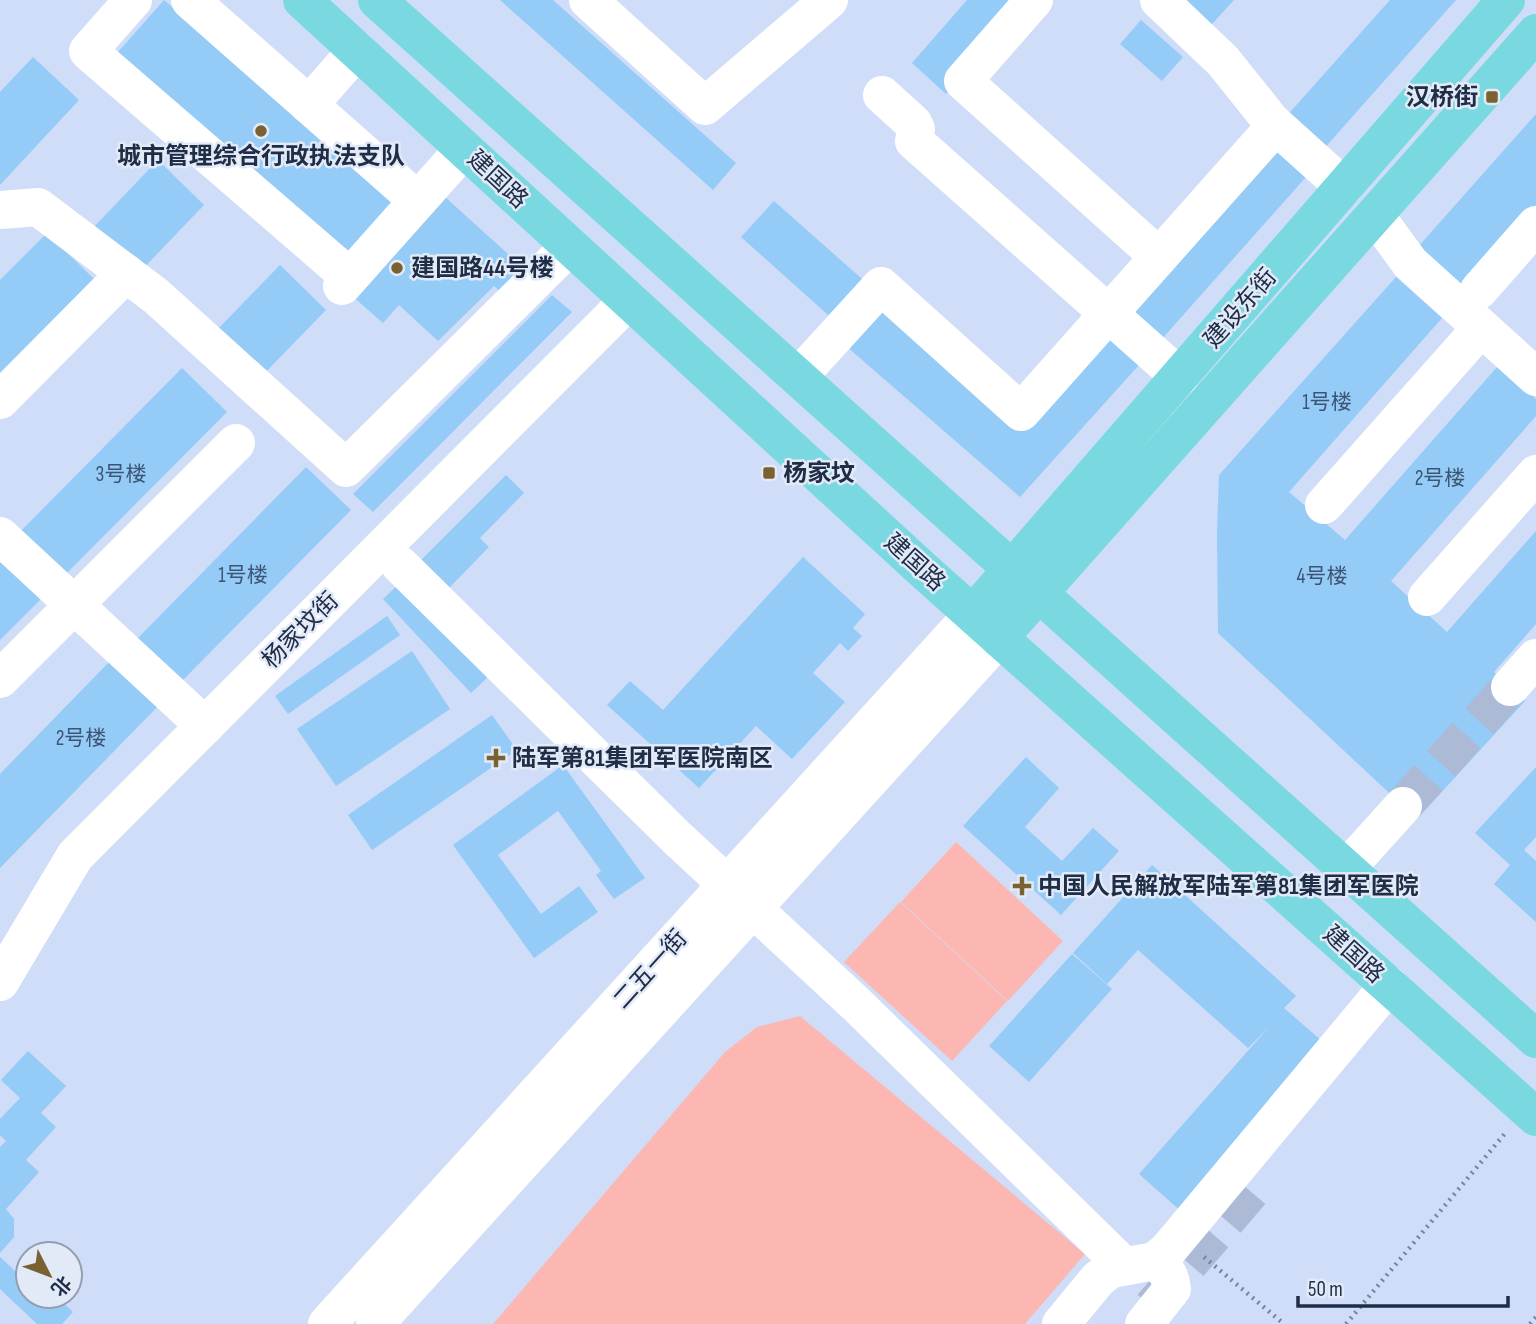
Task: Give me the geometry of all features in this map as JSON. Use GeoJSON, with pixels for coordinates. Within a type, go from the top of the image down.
{"type":"FeatureCollection","features":[{"type":"Feature","properties":{"kind":"main road","name":"建国路"},"geometry":{"type":"LineString","coordinates":[[302,0],[986,626],[1381,995],[1531,1112]]}},
{"type":"Feature","properties":{"kind":"main road"},"geometry":{"type":"LineString","coordinates":[[377,0],[1536,1039]]}},
{"type":"Feature","properties":{"kind":"main road","name":"建设东街"},"geometry":{"type":"LineString","coordinates":[[1026,582],[1180,377],[1506,0]]}},
{"type":"Feature","properties":{"kind":"main road","name":"建设东街"},"geometry":{"type":"LineString","coordinates":[[986,626],[1375,215],[1536,33]]}},
{"type":"Feature","properties":{"kind":"main road"},"geometry":{"type":"LineString","coordinates":[[1344,187],[1375,215]]}},
{"type":"Feature","properties":{"kind":"street"},"geometry":{"type":"LineString","coordinates":[[133,0],[88,51],[340,276],[464,149]]}},
{"type":"Feature","properties":{"kind":"street"},"geometry":{"type":"LineString","coordinates":[[190,0],[409,193]]}},
{"type":"Feature","properties":{"kind":"street"},"geometry":{"type":"LineString","coordinates":[[591,1],[705,106],[829,0]]}},
{"type":"Feature","properties":{"kind":"street"},"geometry":{"type":"LineString","coordinates":[[1034,0],[962,81],[1159,257]]}},
{"type":"Feature","properties":{"kind":"street"},"geometry":{"type":"LineString","coordinates":[[1159,0],[1223,61],[1271,121],[1344,187]]}},
{"type":"Feature","properties":{"kind":"street"},"geometry":{"type":"LineString","coordinates":[[309,105],[357,50]]}},
{"type":"Feature","properties":{"kind":"street"},"geometry":{"type":"LineString","coordinates":[[882,95],[914,123],[914,141],[1180,377]]}},
{"type":"Feature","properties":{"kind":"street"},"geometry":{"type":"LineString","coordinates":[[798,377],[881,286],[1021,412],[1262,140]]}},
{"type":"Feature","properties":{"kind":"street"},"geometry":{"type":"LineString","coordinates":[[0,210],[38,207],[156,296],[346,468],[570,246]]}},
{"type":"Feature","properties":{"kind":"street"},"geometry":{"type":"LineString","coordinates":[[1375,215],[1410,263],[1536,377]]}},
{"type":"Feature","properties":{"kind":"street"},"geometry":{"type":"LineString","coordinates":[[1479,290],[1536,225]]}},
{"type":"Feature","properties":{"kind":"street"},"geometry":{"type":"LineString","coordinates":[[0,400],[125,273]]}},
{"type":"Feature","properties":{"kind":"street","name":"杨家坟街"},"geometry":{"type":"LineString","coordinates":[[0,982],[75,856],[629,300]]}},
{"type":"Feature","properties":{"kind":"street"},"geometry":{"type":"LineString","coordinates":[[1324,505],[1481,328]]}},
{"type":"Feature","properties":{"kind":"street"},"geometry":{"type":"LineString","coordinates":[[0,679],[236,443]]}},
{"type":"Feature","properties":{"kind":"street"},"geometry":{"type":"LineString","coordinates":[[1427,597],[1536,474]]}},
{"type":"Feature","properties":{"kind":"street"},"geometry":{"type":"LineString","coordinates":[[0,536],[205,726]]}},
{"type":"Feature","properties":{"kind":"street"},"geometry":{"type":"LineString","coordinates":[[400,565],[739,897],[855,1003],[1153,1254],[1171,1278],[1172,1289],[1144,1324]]}},
{"type":"Feature","properties":{"kind":"street","name":"二五一街"},"geometry":{"type":"LineString","coordinates":[[327,1324],[739,897],[986,626]]}},
{"type":"Feature","properties":{"kind":"street"},"geometry":{"type":"LineString","coordinates":[[1510,687],[1536,658]]}},
{"type":"Feature","properties":{"kind":"street"},"geometry":{"type":"LineString","coordinates":[[1346,869],[1403,806]]}},
{"type":"Feature","properties":{"kind":"street","name":"二五一街"},"geometry":{"type":"LineString","coordinates":[[374,1324],[739,897]]}},
{"type":"Feature","properties":{"kind":"street"},"geometry":{"type":"LineString","coordinates":[[1253,1189],[1358,1064],[1381,995]]}},
{"type":"Feature","properties":{"kind":"street"},"geometry":{"type":"LineString","coordinates":[[1061,1324],[1098,1279],[1111,1269],[1153,1254],[1381,995]]}},
{"type":"Feature","properties":{"kind":"path"},"geometry":{"type":"LineString","coordinates":[[1346,1324],[1531,1112]]}},
{"type":"Feature","properties":{"kind":"path"},"geometry":{"type":"LineString","coordinates":[[1153,1254],[1284,1324]]}},
{"type":"Feature","properties":{"kind":"path"},"geometry":{"type":"LineString","coordinates":[[1530,1324],[1536,1317]]}},
{"type":"Feature","properties":{"kind":"shaded area"},"geometry":{"type":"Polygon","coordinates":[[[956,842],[1063,941],[1008,1001],[901,902],[956,842]]]}},
{"type":"Feature","properties":{"kind":"shaded area"},"geometry":{"type":"Polygon","coordinates":[[[900,902],[1007,1001],[952,1061],[844,962],[900,902]]]}},
{"type":"Feature","properties":{"kind":"shaded area"},"geometry":{"type":"Polygon","coordinates":[[[800,1016],[1085,1254],[1025,1324],[493,1324],[725,1052],[757,1027],[800,1016]]]}},
{"type":"Feature","properties":{"kind":"building","name":"城市管理综合行政执法支队"},"geometry":{"type":"Polygon","coordinates":[[[164,0],[405,211],[359,264],[118,52],[164,0]]]}},
{"type":"Feature","properties":{"kind":"building"},"geometry":{"type":"Polygon","coordinates":[[[500,0],[553,0],[736,163],[713,190],[500,0]]]}},
{"type":"Feature","properties":{"kind":"building"},"geometry":{"type":"Polygon","coordinates":[[[967,0],[1030,0],[946,94],[912,63],[967,0]]]}},
{"type":"Feature","properties":{"kind":"building"},"geometry":{"type":"Polygon","coordinates":[[[1182,0],[1234,0],[1211,25],[1182,0]]]}},
{"type":"Feature","properties":{"kind":"building"},"geometry":{"type":"Polygon","coordinates":[[[1390,0],[1456,0],[1321,152],[1284,119],[1390,0]]]}},
{"type":"Feature","properties":{"kind":"building"},"geometry":{"type":"Polygon","coordinates":[[[1141,20],[1183,57],[1162,81],[1120,44],[1141,20]]]}},
{"type":"Feature","properties":{"kind":"building"},"geometry":{"type":"Polygon","coordinates":[[[33,57],[79,100],[0,185],[0,92],[33,57]]]}},
{"type":"Feature","properties":{"kind":"building"},"geometry":{"type":"Polygon","coordinates":[[[1536,114],[1536,211],[1466,290],[1418,247],[1536,114]]]}},
{"type":"Feature","properties":{"kind":"building"},"geometry":{"type":"Polygon","coordinates":[[[1267,143],[1306,177],[1161,340],[1122,307],[1267,143]]]}},
{"type":"Feature","properties":{"kind":"building"},"geometry":{"type":"Polygon","coordinates":[[[158,160],[204,205],[136,276],[90,231],[158,160]]]}},
{"type":"Feature","properties":{"kind":"building"},"geometry":{"type":"Polygon","coordinates":[[[434,187],[527,271],[505,296],[494,286],[438,341],[399,305],[383,323],[343,288],[434,187]]]}},
{"type":"Feature","properties":{"kind":"building"},"geometry":{"type":"Polygon","coordinates":[[[774,201],[870,286],[837,323],[741,237],[774,201]]]}},
{"type":"Feature","properties":{"kind":"building"},"geometry":{"type":"Polygon","coordinates":[[[47,233],[98,283],[0,381],[0,280],[47,233]]]}},
{"type":"Feature","properties":{"kind":"building"},"geometry":{"type":"Polygon","coordinates":[[[280,265],[326,310],[258,380],[211,336],[280,265]]]}},
{"type":"Feature","properties":{"kind":"building"},"geometry":{"type":"Polygon","coordinates":[[[1396,277],[1442,318],[1289,492],[1345,540],[1498,366],[1536,399],[1536,416],[1391,581],[1447,632],[1536,531],[1536,624],[1494,672],[1525,701],[1417,819],[1218,633],[1219,475],[1396,277]]]}},
{"type":"Feature","properties":{"kind":"building"},"geometry":{"type":"Polygon","coordinates":[[[552,295],[572,312],[373,512],[353,494],[552,295]]]}},
{"type":"Feature","properties":{"kind":"building"},"geometry":{"type":"Polygon","coordinates":[[[882,304],[1018,423],[1110,321],[1148,355],[1020,497],[846,346],[882,304]]]}},
{"type":"Feature","properties":{"kind":"building"},"geometry":{"type":"Polygon","coordinates":[[[182,368],[227,412],[60,580],[16,536],[182,368]]]}},
{"type":"Feature","properties":{"kind":"building"},"geometry":{"type":"Polygon","coordinates":[[[306,467],[351,510],[180,683],[136,640],[306,467]]]}},
{"type":"Feature","properties":{"kind":"building"},"geometry":{"type":"Polygon","coordinates":[[[506,475],[524,493],[480,538],[489,547],[449,588],[421,560],[506,475]]]}},
{"type":"Feature","properties":{"kind":"building"},"geometry":{"type":"Polygon","coordinates":[[[0,551],[44,596],[0,640],[0,551]]]}},
{"type":"Feature","properties":{"kind":"building"},"geometry":{"type":"Polygon","coordinates":[[[803,557],[865,614],[853,628],[862,636],[848,651],[840,643],[813,673],[845,702],[792,759],[756,726],[699,788],[607,705],[630,681],[663,710],[803,557]]]}},
{"type":"Feature","properties":{"kind":"building"},"geometry":{"type":"Polygon","coordinates":[[[403,580],[490,675],[471,693],[383,599],[403,580]]]}},
{"type":"Feature","properties":{"kind":"building"},"geometry":{"type":"Polygon","coordinates":[[[387,616],[400,635],[288,714],[275,696],[387,616]]]}},
{"type":"Feature","properties":{"kind":"building"},"geometry":{"type":"Polygon","coordinates":[[[412,651],[450,709],[336,786],[297,729],[412,651]]]}},
{"type":"Feature","properties":{"kind":"building"},"geometry":{"type":"Polygon","coordinates":[[[115,656],[162,702],[0,868],[0,774],[115,656]]]}},
{"type":"Feature","properties":{"kind":"building"},"geometry":{"type":"Polygon","coordinates":[[[492,715],[517,750],[372,850],[348,815],[492,715]]]}},
{"type":"Feature","properties":{"kind":"building"},"geometry":{"type":"Polygon","coordinates":[[[1026,757],[1059,788],[1025,827],[1062,861],[1093,828],[1119,851],[1061,915],[963,826],[1026,757]]]}},
{"type":"Feature","properties":{"kind":"building"},"geometry":{"type":"Polygon","coordinates":[[[563,765],[645,878],[614,899],[596,875],[601,871],[558,811],[498,855],[541,914],[579,886],[598,912],[534,958],[453,845],[563,765]]]}},
{"type":"Feature","properties":{"kind":"building"},"geometry":{"type":"Polygon","coordinates":[[[1536,767],[1536,837],[1524,850],[1536,861],[1536,922],[1494,884],[1510,865],[1475,833],[1536,767]]]}},
{"type":"Feature","properties":{"kind":"building"},"geometry":{"type":"Polygon","coordinates":[[[1152,865],[1296,996],[1284,1008],[1322,1041],[1183,1213],[1139,1174],[1269,1027],[1248,1048],[1138,950],[1107,984],[1073,953],[1152,865]]]}},
{"type":"Feature","properties":{"kind":"building"},"geometry":{"type":"Polygon","coordinates":[[[1072,954],[1112,989],[1029,1082],[989,1046],[1072,954]]]}},
{"type":"Feature","properties":{"kind":"building"},"geometry":{"type":"Polygon","coordinates":[[[28,1051],[66,1086],[41,1113],[56,1127],[26,1160],[39,1172],[6,1209],[14,1219],[14,1237],[0,1253],[0,1147],[6,1141],[0,1135],[0,1119],[20,1098],[1,1080],[28,1051]]]}},
{"type":"Feature","properties":{"kind":"building"},"geometry":{"type":"Polygon","coordinates":[[[0,1257],[14,1270],[14,1302],[0,1289],[0,1257]]]}},
{"type":"Feature","properties":{"kind":"building"},"geometry":{"type":"Polygon","coordinates":[[[22,1310],[73,1312],[62,1324],[37,1324],[22,1310]]]}},
{"type":"Feature","properties":{"kind":"tunnel"},"geometry":{"type":"LineString","coordinates":[[1403,806],[1510,687]]}},
{"type":"Feature","properties":{"kind":"tunnel"},"geometry":{"type":"LineString","coordinates":[[1152,1307],[1253,1189]]}},
{"type":"Feature","properties":{"kind":"place","name":"汉桥街"},"geometry":{"type":"Point","coordinates":[1492,97]}},
{"type":"Feature","properties":{"kind":"place","name":"城市管理综合行政执法支队"},"geometry":{"type":"Point","coordinates":[261,131]}},
{"type":"Feature","properties":{"kind":"place","name":"建国路44号楼"},"geometry":{"type":"Point","coordinates":[397,268]}},
{"type":"Feature","properties":{"kind":"place","name":"杨家坟"},"geometry":{"type":"Point","coordinates":[769,473]}},
{"type":"Feature","properties":{"kind":"place","name":"陆军第81集团军医院南区"},"geometry":{"type":"Point","coordinates":[496,758]}},
{"type":"Feature","properties":{"kind":"place","name":"中国人民解放军陆军第81集团军医院"},"geometry":{"type":"Point","coordinates":[1022,886]}}]}
